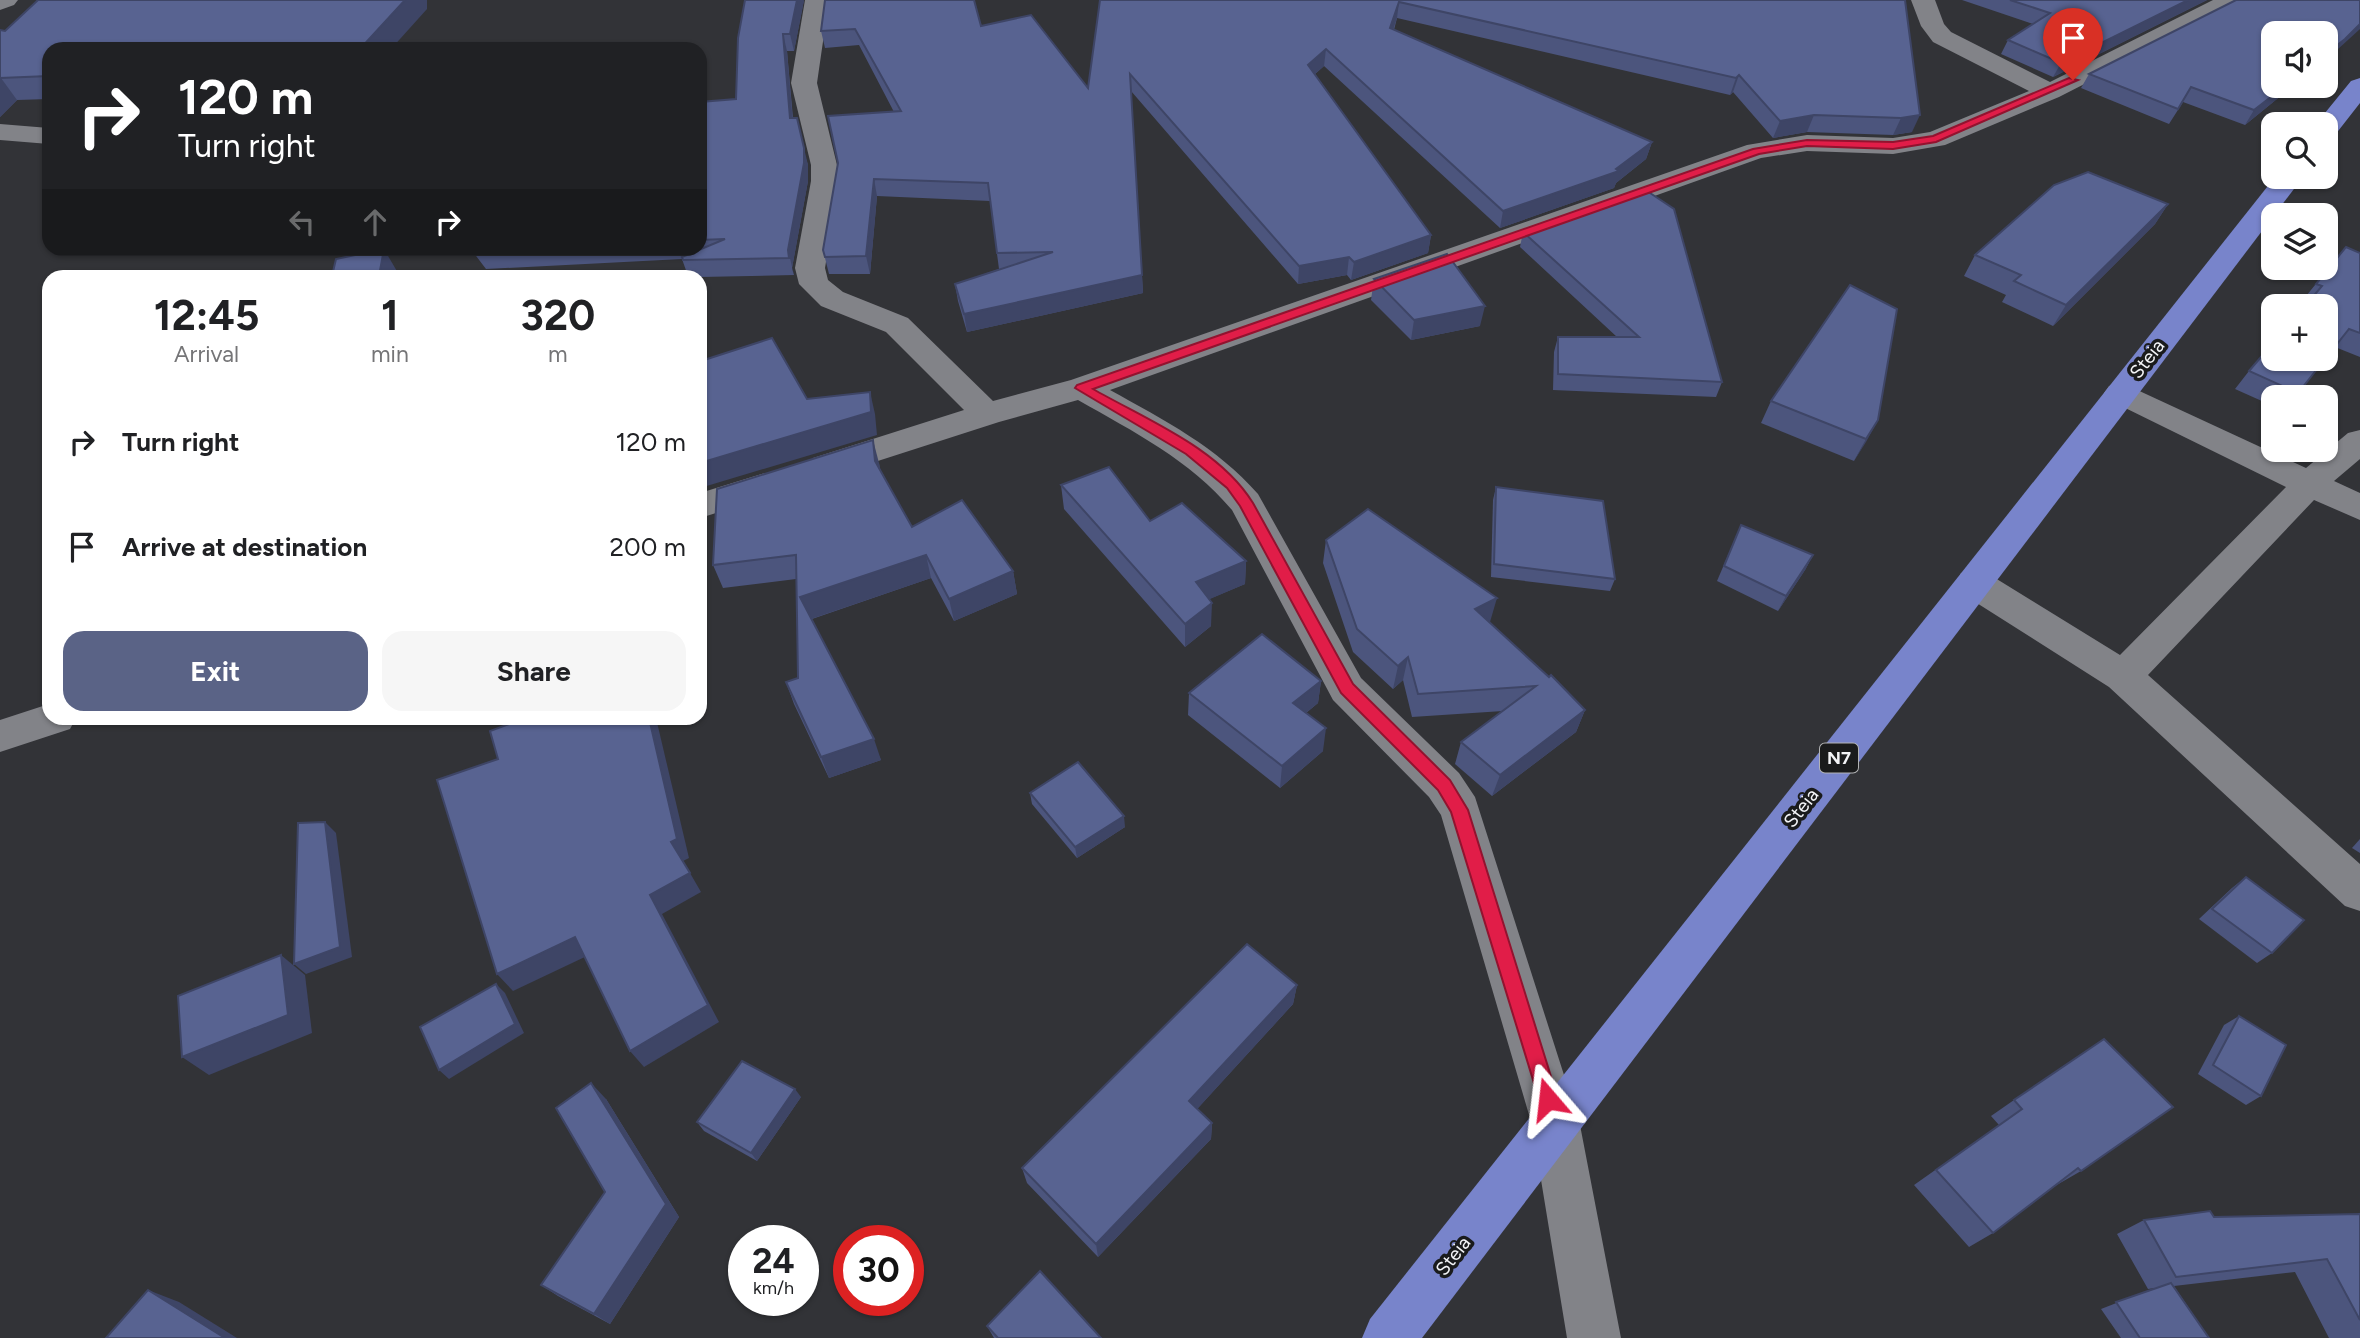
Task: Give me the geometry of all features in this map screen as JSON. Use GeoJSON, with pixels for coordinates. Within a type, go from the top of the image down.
{"type":"FeatureCollection","features":[{"type":"Feature","properties":{"kind":"main road"},"geometry":{"type":"LineString","coordinates":[[2338,114],[2360,86]]}},
{"type":"Feature","properties":{"kind":"main road","name":"Steia"},"geometry":{"type":"LineString","coordinates":[[1388,1338],[1556,1125],[2280,189]]}},
{"type":"Feature","properties":{"kind":"street"},"geometry":{"type":"LineString","coordinates":[[0,3],[6,0]]}},
{"type":"Feature","properties":{"kind":"street"},"geometry":{"type":"LineString","coordinates":[[817,0],[804,83],[824,166],[825,181],[810,268],[814,284],[832,299],[897,325],[988,414]]}},
{"type":"Feature","properties":{"kind":"street"},"geometry":{"type":"LineString","coordinates":[[1923,0],[1933,26],[1942,37],[2050,92]]}},
{"type":"Feature","properties":{"kind":"street"},"geometry":{"type":"LineString","coordinates":[[707,504],[988,414],[1082,388],[1756,151],[1807,143],[1893,146],[1936,139],[2050,92],[2231,0]]}},
{"type":"Feature","properties":{"kind":"street"},"geometry":{"type":"LineString","coordinates":[[0,132],[42,135]]}},
{"type":"Feature","properties":{"kind":"street"},"geometry":{"type":"LineString","coordinates":[[1082,388],[1191,451],[1232,485],[1246,503],[1347,689],[1444,785],[1460,810],[1556,1125],[1594,1338]]}},
{"type":"Feature","properties":{"kind":"street"},"geometry":{"type":"LineString","coordinates":[[2120,393],[2360,508]]}},
{"type":"Feature","properties":{"kind":"street"},"geometry":{"type":"LineString","coordinates":[[2123,676],[2309,484],[2360,441]]}},
{"type":"Feature","properties":{"kind":"street"},"geometry":{"type":"LineString","coordinates":[[1974,583],[2123,676],[2360,891]]}},
{"type":"Feature","properties":{"kind":"street"},"geometry":{"type":"LineString","coordinates":[[0,736],[42,722]]}},
{"type":"Feature","properties":{"kind":"building"},"geometry":{"type":"Polygon","coordinates":[[[38,0],[405,0],[366,42],[42,42],[42,76],[0,78],[0,30],[5,31],[38,0]]]}},
{"type":"Feature","properties":{"kind":"building"},"geometry":{"type":"Polygon","coordinates":[[[745,0],[797,0],[790,34],[783,34],[790,118],[797,118],[804,148],[789,258],[683,260],[684,256],[707,256],[707,247],[725,239],[707,240],[707,101],[736,99],[738,38],[745,0]]]}},
{"type":"Feature","properties":{"kind":"building"},"geometry":{"type":"Polygon","coordinates":[[[825,0],[974,0],[981,26],[1031,15],[1088,88],[1100,0],[1905,0],[1920,115],[1901,118],[1814,115],[1780,121],[1739,75],[1736,78],[1399,2],[1390,28],[1652,142],[1616,169],[1619,171],[1503,211],[1326,49],[1308,65],[1431,235],[1354,262],[1349,257],[1299,266],[1130,74],[1142,275],[964,314],[955,284],[1053,252],[997,253],[988,183],[874,179],[866,256],[825,257],[823,250],[838,163],[828,116],[901,111],[855,29],[821,31],[825,0]]]}},
{"type":"Feature","properties":{"kind":"building"},"geometry":{"type":"Polygon","coordinates":[[[2010,0],[2188,0],[2061,63],[2008,40],[2050,13],[2010,0]]]}},
{"type":"Feature","properties":{"kind":"building"},"geometry":{"type":"Polygon","coordinates":[[[2236,0],[2360,0],[2360,24],[2338,45],[2338,21],[2261,21],[2261,98],[2270,98],[2254,110],[2191,87],[2178,109],[2089,74],[2236,0]]]}},
{"type":"Feature","properties":{"kind":"building"},"geometry":{"type":"Polygon","coordinates":[[[2088,172],[2168,204],[2066,305],[2014,281],[2021,275],[1975,255],[2054,185],[2088,172]]]}},
{"type":"Feature","properties":{"kind":"building"},"geometry":{"type":"Polygon","coordinates":[[[1644,189],[1674,209],[1722,382],[1558,374],[1558,337],[1639,337],[1523,232],[1644,189]]]}},
{"type":"Feature","properties":{"kind":"building"},"geometry":{"type":"Polygon","coordinates":[[[2346,247],[2360,253],[2360,333],[2349,329],[2338,343],[2338,294],[2315,294],[2322,286],[2316,284],[2319,280],[2338,280],[2338,257],[2346,247]]]}},
{"type":"Feature","properties":{"kind":"building"},"geometry":{"type":"Polygon","coordinates":[[[1447,254],[1485,306],[1414,320],[1374,279],[1447,254]]]}},
{"type":"Feature","properties":{"kind":"building"},"geometry":{"type":"Polygon","coordinates":[[[383,256],[380,270],[333,270],[336,259],[383,256]]]}},
{"type":"Feature","properties":{"kind":"building"},"geometry":{"type":"Polygon","coordinates":[[[1850,285],[1897,309],[1878,420],[1866,439],[1771,401],[1850,285]]]}},
{"type":"Feature","properties":{"kind":"building"},"geometry":{"type":"Polygon","coordinates":[[[772,338],[807,399],[870,392],[871,412],[707,461],[707,359],[772,338]]]}},
{"type":"Feature","properties":{"kind":"building"},"geometry":{"type":"Polygon","coordinates":[[[2261,357],[2261,371],[2315,371],[2304,385],[2280,385],[2249,371],[2261,357]]]}},
{"type":"Feature","properties":{"kind":"building"},"geometry":{"type":"Polygon","coordinates":[[[873,440],[875,461],[912,527],[962,500],[1013,571],[949,599],[926,555],[800,597],[874,739],[821,757],[786,682],[798,678],[796,555],[713,565],[717,489],[873,440]]]}},
{"type":"Feature","properties":{"kind":"building"},"geometry":{"type":"Polygon","coordinates":[[[1109,467],[1150,521],[1182,503],[1246,561],[1196,582],[1212,603],[1185,624],[1061,485],[1109,467]]]}},
{"type":"Feature","properties":{"kind":"building"},"geometry":{"type":"Polygon","coordinates":[[[1496,487],[1603,501],[1615,579],[1494,564],[1496,487]]]}},
{"type":"Feature","properties":{"kind":"building"},"geometry":{"type":"Polygon","coordinates":[[[1368,509],[1497,598],[1475,609],[1549,677],[1551,675],[1585,710],[1500,775],[1461,742],[1536,686],[1418,694],[1408,657],[1398,666],[1357,629],[1326,540],[1368,509]]]}},
{"type":"Feature","properties":{"kind":"building"},"geometry":{"type":"Polygon","coordinates":[[[1741,525],[1813,555],[1786,596],[1724,566],[1741,525]]]}},
{"type":"Feature","properties":{"kind":"building"},"geometry":{"type":"Polygon","coordinates":[[[1262,634],[1321,681],[1293,703],[1326,728],[1282,766],[1189,693],[1262,634]]]}},
{"type":"Feature","properties":{"kind":"building"},"geometry":{"type":"Polygon","coordinates":[[[506,725],[651,725],[677,839],[671,842],[690,873],[650,895],[708,1005],[630,1051],[575,937],[497,974],[437,780],[498,759],[490,731],[506,725]]]}},
{"type":"Feature","properties":{"kind":"building"},"geometry":{"type":"Polygon","coordinates":[[[1078,762],[1124,816],[1075,847],[1030,793],[1078,762]]]}},
{"type":"Feature","properties":{"kind":"building"},"geometry":{"type":"Polygon","coordinates":[[[325,822],[340,947],[294,964],[298,823],[325,822]]]}},
{"type":"Feature","properties":{"kind":"building"},"geometry":{"type":"Polygon","coordinates":[[[2246,877],[2304,920],[2272,953],[2212,909],[2246,877]]]}},
{"type":"Feature","properties":{"kind":"building"},"geometry":{"type":"Polygon","coordinates":[[[1247,944],[1297,985],[1189,1101],[1212,1123],[1096,1244],[1022,1168],[1247,944]]]}},
{"type":"Feature","properties":{"kind":"building"},"geometry":{"type":"Polygon","coordinates":[[[281,955],[288,1015],[182,1057],[178,996],[281,955]]]}},
{"type":"Feature","properties":{"kind":"building"},"geometry":{"type":"Polygon","coordinates":[[[496,984],[515,1024],[439,1070],[420,1027],[496,984]]]}},
{"type":"Feature","properties":{"kind":"building"},"geometry":{"type":"Polygon","coordinates":[[[2239,1016],[2286,1045],[2261,1096],[2213,1065],[2239,1016]]]}},
{"type":"Feature","properties":{"kind":"building"},"geometry":{"type":"Polygon","coordinates":[[[2104,1039],[2173,1107],[2081,1171],[2078,1168],[1993,1233],[1936,1170],[2022,1109],[2014,1100],[2104,1039]]]}},
{"type":"Feature","properties":{"kind":"building"},"geometry":{"type":"Polygon","coordinates":[[[742,1061],[795,1089],[751,1153],[697,1122],[742,1061]]]}},
{"type":"Feature","properties":{"kind":"building"},"geometry":{"type":"Polygon","coordinates":[[[591,1083],[666,1204],[594,1314],[541,1285],[605,1192],[556,1108],[591,1083]]]}},
{"type":"Feature","properties":{"kind":"building"},"geometry":{"type":"Polygon","coordinates":[[[2210,1211],[2214,1217],[2360,1214],[2360,1320],[2327,1259],[2176,1277],[2144,1220],[2210,1211]]]}},
{"type":"Feature","properties":{"kind":"building"},"geometry":{"type":"Polygon","coordinates":[[[1040,1271],[1101,1338],[998,1338],[987,1326],[1040,1271]]]}},
{"type":"Feature","properties":{"kind":"building"},"geometry":{"type":"Polygon","coordinates":[[[2171,1283],[2209,1338],[2140,1338],[2116,1302],[2171,1283]]]}},
{"type":"Feature","properties":{"kind":"building"},"geometry":{"type":"Polygon","coordinates":[[[148,1290],[225,1338],[106,1338],[148,1290]]]}},
{"type":"Feature","properties":{"kind":"route"},"geometry":{"type":"LineString","coordinates":[[1548,1099],[1460,810],[1444,785],[1347,689],[1246,503],[1232,485],[1191,451],[1082,388],[1756,151],[1807,143],[1893,146],[1936,139],[2073,80]]}}]}
